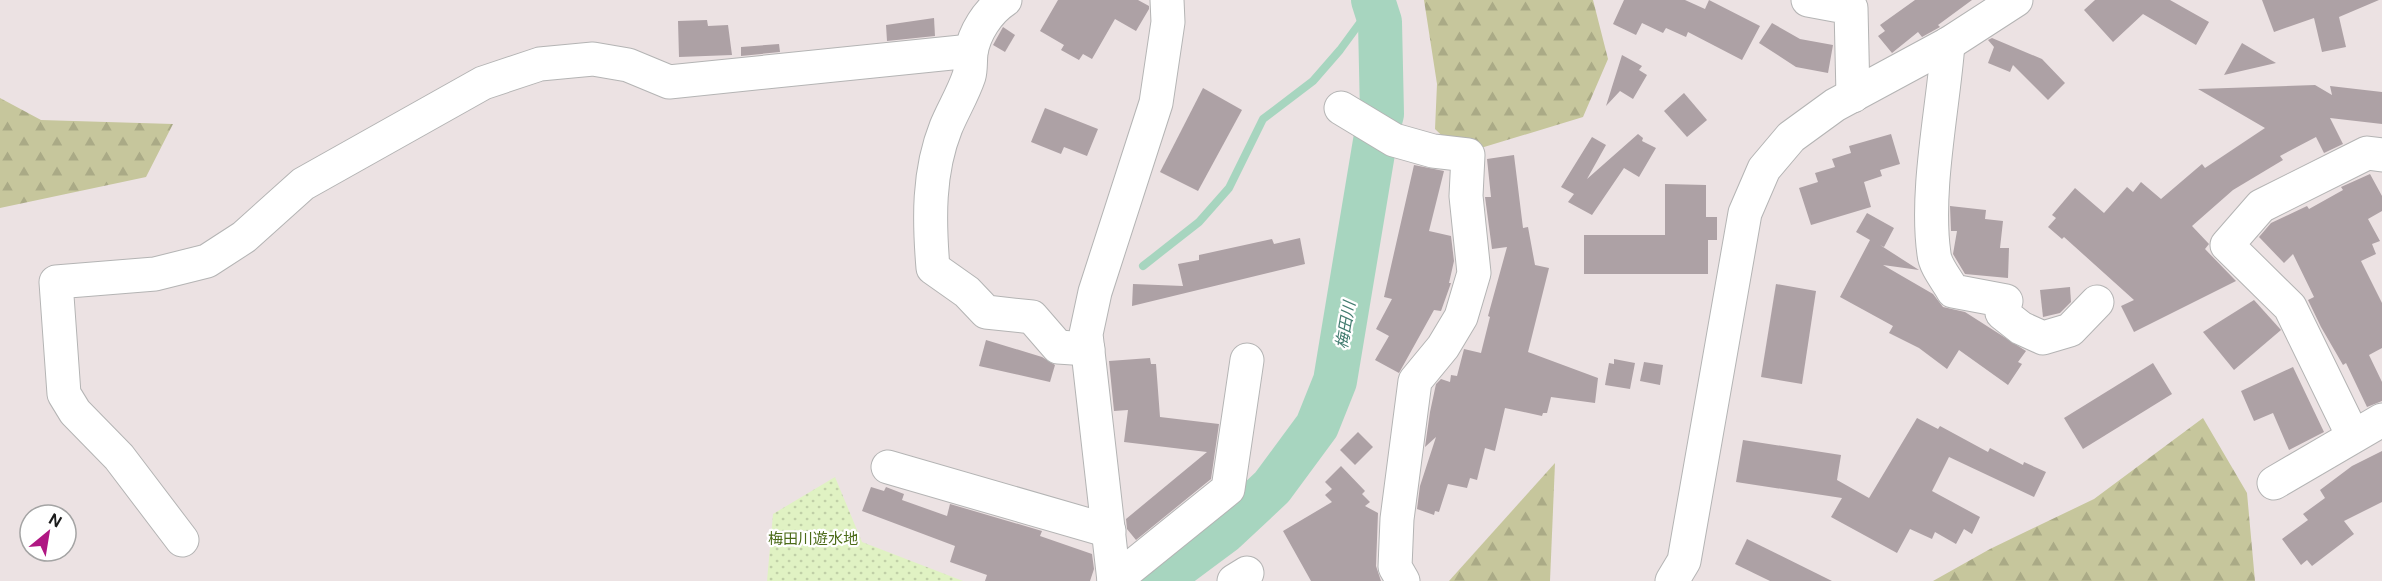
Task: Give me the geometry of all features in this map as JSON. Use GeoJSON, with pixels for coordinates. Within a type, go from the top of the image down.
{"type":"FeatureCollection","features":[{"type":"Feature","properties":{"kind":"street"},"geometry":{"type":"LineString","coordinates":[[1005,0],[987,16],[971,51],[969,75],[945,129],[933,177],[929,208],[933,268],[966,292],[986,312],[1032,317],[1058,347],[1088,349]]}},
{"type":"Feature","properties":{"kind":"street"},"geometry":{"type":"LineString","coordinates":[[1114,581],[1086,334],[1095,292],[1156,103],[1168,22],[1167,0]]}},
{"type":"Feature","properties":{"kind":"street"},"geometry":{"type":"LineString","coordinates":[[1808,0],[1851,8],[1853,96]]}},
{"type":"Feature","properties":{"kind":"street"},"geometry":{"type":"LineString","coordinates":[[1672,581],[1684,561],[1745,213],[1764,169],[1791,137],[1835,105],[1948,44],[2016,0]]}},
{"type":"Feature","properties":{"kind":"street"},"geometry":{"type":"LineString","coordinates":[[1948,44],[1936,145],[1933,215],[1934,257],[1953,291],[2006,300],[2002,313],[2021,328],[2043,338],[2070,330],[2097,302]]}},
{"type":"Feature","properties":{"kind":"street"},"geometry":{"type":"LineString","coordinates":[[182,540],[119,457],[75,412],[64,394],[56,282],[155,274],[207,261],[244,237],[303,184],[483,83],[540,64],[593,59],[628,65],[669,82],[971,51]]}},
{"type":"Feature","properties":{"kind":"street"},"geometry":{"type":"LineString","coordinates":[[1345,110],[1394,140],[1433,151],[1468,155],[1466,196],[1474,273],[1461,316],[1443,347],[1415,381],[1397,519],[1395,567],[1403,581]]}},
{"type":"Feature","properties":{"kind":"street"},"geometry":{"type":"LineString","coordinates":[[2353,436],[2290,307],[2227,245],[2260,206],[2367,153],[2382,155]]}},
{"type":"Feature","properties":{"kind":"street"},"geometry":{"type":"LineString","coordinates":[[1114,581],[1228,489],[1247,360]]}},
{"type":"Feature","properties":{"kind":"street"},"geometry":{"type":"LineString","coordinates":[[2274,483],[2382,420]]}},
{"type":"Feature","properties":{"kind":"street"},"geometry":{"type":"LineString","coordinates":[[888,467],[1109,531]]}},
{"type":"Feature","properties":{"kind":"green space"},"geometry":{"type":"Polygon","coordinates":[[[1424,0],[1593,0],[1608,59],[1583,117],[1461,154],[1435,129],[1437,84],[1424,0]]]}},
{"type":"Feature","properties":{"kind":"green space"},"geometry":{"type":"Polygon","coordinates":[[[0,98],[41,120],[173,124],[146,177],[0,208],[0,98]]]}},
{"type":"Feature","properties":{"kind":"green space"},"geometry":{"type":"Polygon","coordinates":[[[2203,418],[2247,493],[2255,581],[1933,581],[1990,549],[2094,499],[2203,418]]]}},
{"type":"Feature","properties":{"kind":"green space"},"geometry":{"type":"Polygon","coordinates":[[[1555,463],[1550,581],[1449,581],[1555,463]]]}},
{"type":"Feature","properties":{"kind":"green space","name":"梅田川遊水地"},"geometry":{"type":"Polygon","coordinates":[[[835,477],[862,542],[963,581],[767,581],[773,514],[835,477]]]}},
{"type":"Feature","properties":{"kind":"building"},"geometry":{"type":"Polygon","coordinates":[[[1058,0],[1138,0],[1149,6],[1149,9],[1136,31],[1115,19],[1092,59],[1083,54],[1079,60],[1061,50],[1064,45],[1040,31],[1058,0]]]}},
{"type":"Feature","properties":{"kind":"building"},"geometry":{"type":"Polygon","coordinates":[[[1624,0],[1685,0],[1705,9],[1709,0],[1760,26],[1742,60],[1688,32],[1686,37],[1666,28],[1663,33],[1642,23],[1636,35],[1613,24],[1624,0]]]}},
{"type":"Feature","properties":{"kind":"building"},"geometry":{"type":"Polygon","coordinates":[[[1915,0],[1972,0],[1938,25],[1940,27],[1922,37],[1918,32],[1892,53],[1878,36],[1885,31],[1880,25],[1915,0]]]}},
{"type":"Feature","properties":{"kind":"building"},"geometry":{"type":"Polygon","coordinates":[[[2095,0],[2170,0],[2209,22],[2196,45],[2143,14],[2113,42],[2084,10],[2095,0]]]}},
{"type":"Feature","properties":{"kind":"building"},"geometry":{"type":"Polygon","coordinates":[[[2262,0],[2379,0],[2339,17],[2346,47],[2322,52],[2314,18],[2274,32],[2262,0]]]}},
{"type":"Feature","properties":{"kind":"building"},"geometry":{"type":"Polygon","coordinates":[[[934,18],[935,36],[887,41],[886,25],[934,18]]]}},
{"type":"Feature","properties":{"kind":"building"},"geometry":{"type":"Polygon","coordinates":[[[707,20],[708,26],[728,25],[732,55],[679,57],[678,21],[707,20]]]}},
{"type":"Feature","properties":{"kind":"building"},"geometry":{"type":"Polygon","coordinates":[[[1772,23],[1800,39],[1833,45],[1828,73],[1796,67],[1759,43],[1772,23]]]}},
{"type":"Feature","properties":{"kind":"building"},"geometry":{"type":"Polygon","coordinates":[[[1003,27],[1015,35],[1005,52],[993,45],[1003,27]]]}},
{"type":"Feature","properties":{"kind":"building"},"geometry":{"type":"Polygon","coordinates":[[[1992,38],[2042,59],[2065,83],[2048,100],[2013,65],[2010,72],[1988,63],[1994,47],[1988,40],[1992,38]]]}},
{"type":"Feature","properties":{"kind":"building"},"geometry":{"type":"Polygon","coordinates":[[[2242,43],[2276,63],[2224,75],[2242,43]]]}},
{"type":"Feature","properties":{"kind":"building"},"geometry":{"type":"Polygon","coordinates":[[[779,44],[780,52],[741,56],[741,47],[779,44]]]}},
{"type":"Feature","properties":{"kind":"building"},"geometry":{"type":"Polygon","coordinates":[[[1622,55],[1642,66],[1639,70],[1647,75],[1633,99],[1620,91],[1606,106],[1622,55]]]}},
{"type":"Feature","properties":{"kind":"building"},"geometry":{"type":"Polygon","coordinates":[[[2315,85],[2332,95],[2330,86],[2382,92],[2382,124],[2330,118],[2343,144],[2324,153],[2316,137],[2280,156],[2283,160],[2233,190],[2192,226],[2209,244],[2205,249],[2236,281],[2134,332],[2121,306],[2134,300],[2064,237],[2062,239],[2048,227],[2056,218],[2052,215],[2075,188],[2104,213],[2127,187],[2133,192],[2141,182],[2161,199],[2202,164],[2205,168],[2265,128],[2198,89],[2315,85]]]}},
{"type":"Feature","properties":{"kind":"building"},"geometry":{"type":"Polygon","coordinates":[[[1203,88],[1242,110],[1198,191],[1160,172],[1203,88]]]}},
{"type":"Feature","properties":{"kind":"building"},"geometry":{"type":"Polygon","coordinates":[[[1684,93],[1707,120],[1687,137],[1664,111],[1684,93]]]}},
{"type":"Feature","properties":{"kind":"building"},"geometry":{"type":"Polygon","coordinates":[[[1045,108],[1098,129],[1087,156],[1064,147],[1061,154],[1031,142],[1045,108]]]}},
{"type":"Feature","properties":{"kind":"building"},"geometry":{"type":"Polygon","coordinates":[[[1638,134],[1643,138],[1642,141],[1656,148],[1639,177],[1624,168],[1592,215],[1568,202],[1574,194],[1561,187],[1592,137],[1606,145],[1587,179],[1638,134]]]}},
{"type":"Feature","properties":{"kind":"building"},"geometry":{"type":"Polygon","coordinates":[[[1891,134],[1900,164],[1880,170],[1882,176],[1864,182],[1871,207],[1811,225],[1799,188],[1818,182],[1815,173],[1835,167],[1832,159],[1851,153],[1849,146],[1891,134]]]}},
{"type":"Feature","properties":{"kind":"building"},"geometry":{"type":"Polygon","coordinates":[[[1514,155],[1523,228],[1528,227],[1535,265],[1549,268],[1528,352],[1598,378],[1595,403],[1551,397],[1547,413],[1543,413],[1542,416],[1505,408],[1495,451],[1485,448],[1477,480],[1470,478],[1467,488],[1448,484],[1439,512],[1435,511],[1434,515],[1417,509],[1420,486],[1436,437],[1425,447],[1436,384],[1441,379],[1450,382],[1451,375],[1457,376],[1464,349],[1481,353],[1490,317],[1488,316],[1507,247],[1492,249],[1485,197],[1491,197],[1487,159],[1514,155]]]}},
{"type":"Feature","properties":{"kind":"building"},"geometry":{"type":"Polygon","coordinates":[[[1414,165],[1444,171],[1429,231],[1451,236],[1454,261],[1449,283],[1451,283],[1441,311],[1434,310],[1399,373],[1375,360],[1389,336],[1376,329],[1392,299],[1384,297],[1414,165]]]}},
{"type":"Feature","properties":{"kind":"building"},"geometry":{"type":"Polygon","coordinates":[[[2370,174],[2382,196],[2382,211],[2368,219],[2380,241],[2372,244],[2376,254],[2361,261],[2382,303],[2382,348],[2369,355],[2382,382],[2382,401],[2367,407],[2346,363],[2343,365],[2321,327],[2308,300],[2314,297],[2293,254],[2284,263],[2259,237],[2271,223],[2307,206],[2309,209],[2343,190],[2341,187],[2370,174]]]}},
{"type":"Feature","properties":{"kind":"building"},"geometry":{"type":"Polygon","coordinates":[[[1665,184],[1706,185],[1706,217],[1717,217],[1717,240],[1708,240],[1708,274],[1584,274],[1584,235],[1665,235],[1665,184]]]}},
{"type":"Feature","properties":{"kind":"building"},"geometry":{"type":"Polygon","coordinates":[[[1950,206],[1986,210],[1985,219],[2003,221],[2000,248],[2009,248],[2008,278],[1965,274],[1953,254],[1957,231],[1951,231],[1950,206]]]}},
{"type":"Feature","properties":{"kind":"building"},"geometry":{"type":"Polygon","coordinates":[[[1867,213],[1894,228],[1884,247],[1880,245],[1919,270],[1883,265],[1933,294],[1943,307],[1965,312],[2026,351],[2018,362],[2022,364],[2008,385],[1959,350],[1947,369],[1919,348],[1889,333],[1893,326],[1840,297],[1870,240],[1856,232],[1867,213]]]}},
{"type":"Feature","properties":{"kind":"building"},"geometry":{"type":"Polygon","coordinates":[[[1300,238],[1305,264],[1132,306],[1133,284],[1183,286],[1178,264],[1199,260],[1199,255],[1272,239],[1274,244],[1300,238]]]}},
{"type":"Feature","properties":{"kind":"building"},"geometry":{"type":"Polygon","coordinates":[[[1776,284],[1816,291],[1802,384],[1761,377],[1776,284]]]}},
{"type":"Feature","properties":{"kind":"building"},"geometry":{"type":"Polygon","coordinates":[[[2070,287],[2071,302],[2060,313],[2043,317],[2040,290],[2070,287]]]}},
{"type":"Feature","properties":{"kind":"building"},"geometry":{"type":"Polygon","coordinates":[[[2254,300],[2281,330],[2234,370],[2203,332],[2254,300]]]}},
{"type":"Feature","properties":{"kind":"building"},"geometry":{"type":"Polygon","coordinates":[[[986,340],[1042,357],[1055,365],[1050,382],[979,366],[986,340]]]}},
{"type":"Feature","properties":{"kind":"building"},"geometry":{"type":"Polygon","coordinates":[[[1150,358],[1151,364],[1156,364],[1160,417],[1219,424],[1211,479],[1136,540],[1127,529],[1126,519],[1207,452],[1124,442],[1128,410],[1114,411],[1109,361],[1150,358]]]}},
{"type":"Feature","properties":{"kind":"building"},"geometry":{"type":"Polygon","coordinates":[[[1614,359],[1635,363],[1630,389],[1605,385],[1609,363],[1614,364],[1614,359]]]}},
{"type":"Feature","properties":{"kind":"building"},"geometry":{"type":"Polygon","coordinates":[[[1644,362],[1663,365],[1660,385],[1640,381],[1644,362]]]}},
{"type":"Feature","properties":{"kind":"building"},"geometry":{"type":"Polygon","coordinates":[[[2153,363],[2172,394],[2083,449],[2064,418],[2153,363]]]}},
{"type":"Feature","properties":{"kind":"building"},"geometry":{"type":"Polygon","coordinates":[[[2293,367],[2324,432],[2289,450],[2273,413],[2254,421],[2241,391],[2293,367]]]}},
{"type":"Feature","properties":{"kind":"building"},"geometry":{"type":"Polygon","coordinates":[[[1917,418],[1938,429],[1940,426],[1988,452],[1990,448],[2023,465],[2024,462],[2046,472],[2034,497],[1949,457],[1932,491],[1980,517],[1972,534],[1964,529],[1956,544],[1935,532],[1932,539],[1910,529],[1897,553],[1831,517],[1842,498],[1736,482],[1743,440],[1841,455],[1837,480],[1869,498],[1917,418]]]}},
{"type":"Feature","properties":{"kind":"building"},"geometry":{"type":"Polygon","coordinates":[[[1358,432],[1373,447],[1355,465],[1340,450],[1358,432]]]}},
{"type":"Feature","properties":{"kind":"building"},"geometry":{"type":"Polygon","coordinates":[[[2382,451],[2382,502],[2344,521],[2354,534],[2312,566],[2307,560],[2301,565],[2282,539],[2308,520],[2303,514],[2325,498],[2320,490],[2352,466],[2382,451]]]}},
{"type":"Feature","properties":{"kind":"building"},"geometry":{"type":"Polygon","coordinates":[[[1341,466],[1365,491],[1362,494],[1370,502],[1365,506],[1378,513],[1376,566],[1381,581],[1311,581],[1283,531],[1332,502],[1325,495],[1332,489],[1325,482],[1341,466]]]}},
{"type":"Feature","properties":{"kind":"building"},"geometry":{"type":"Polygon","coordinates":[[[871,487],[884,491],[886,487],[904,494],[902,500],[947,516],[950,504],[1042,531],[1040,536],[1092,554],[1094,569],[1090,581],[985,581],[987,575],[950,562],[955,546],[862,511],[871,487]]]}},
{"type":"Feature","properties":{"kind":"building"},"geometry":{"type":"Polygon","coordinates":[[[1747,539],[1832,581],[1770,581],[1735,564],[1747,539]]]}},
{"type":"Feature","properties":{"kind":"waterway","name":"梅田川"},"geometry":{"type":"LineString","coordinates":[[1158,581],[1225,531],[1272,487],[1317,426],[1335,381],[1375,141],[1382,114],[1380,22],[1373,0]]}},
{"type":"Feature","properties":{"kind":"waterway"},"geometry":{"type":"LineString","coordinates":[[1143,266],[1199,222],[1229,188],[1263,119],[1313,81],[1340,50],[1373,5]]}}]}
